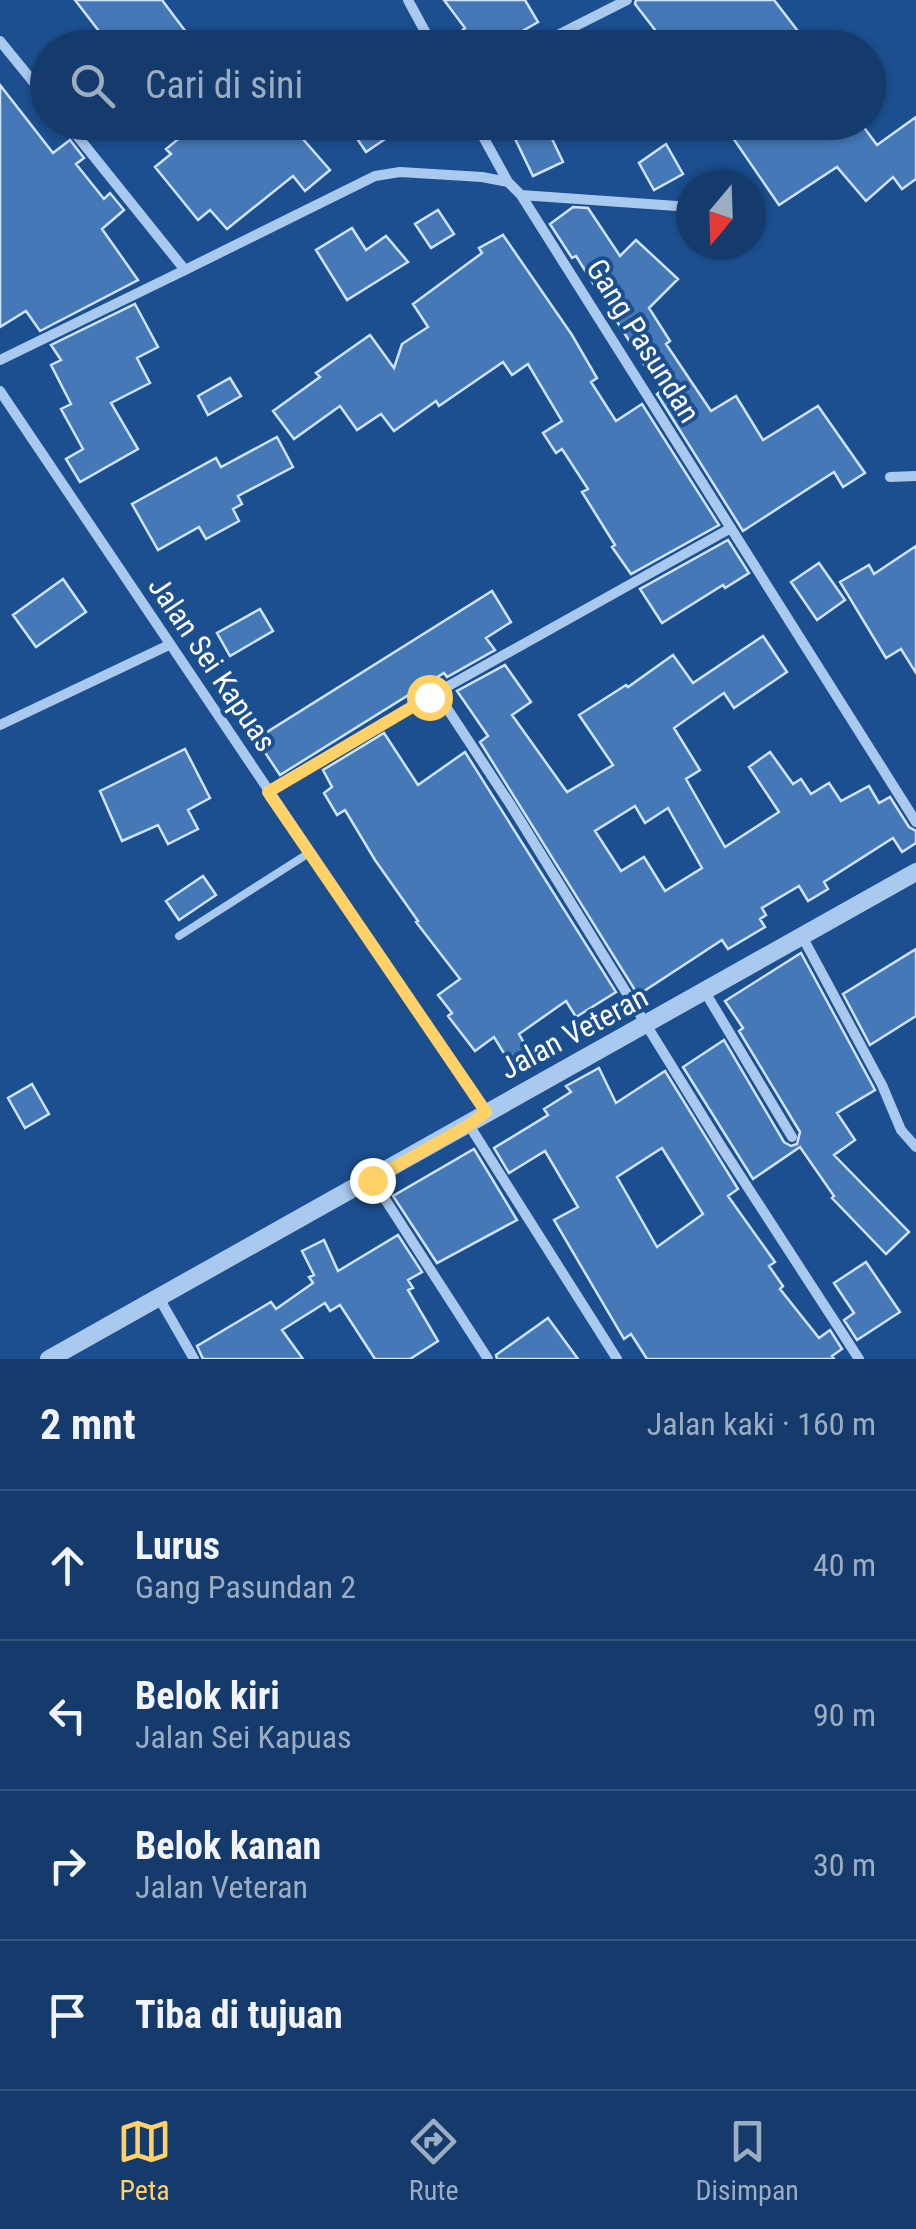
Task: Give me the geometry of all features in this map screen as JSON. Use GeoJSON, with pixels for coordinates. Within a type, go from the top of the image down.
{"type":"FeatureCollection","features":[{"type":"Feature","properties":{"kind":"street"},"geometry":{"type":"LineString","coordinates":[[408,0],[424,30]]}},
{"type":"Feature","properties":{"kind":"street"},"geometry":{"type":"LineString","coordinates":[[568,30],[627,0]]}},
{"type":"Feature","properties":{"kind":"street"},"geometry":{"type":"LineString","coordinates":[[0,41],[30,78]]}},
{"type":"Feature","properties":{"kind":"street"},"geometry":{"type":"LineString","coordinates":[[80,140],[185,270]]}},
{"type":"Feature","properties":{"kind":"street","name":"Gang Pasundan"},"geometry":{"type":"LineString","coordinates":[[485,140],[916,822]]}},
{"type":"Feature","properties":{"kind":"street"},"geometry":{"type":"LineString","coordinates":[[0,360],[375,176],[400,172],[508,182]]}},
{"type":"Feature","properties":{"kind":"street"},"geometry":{"type":"LineString","coordinates":[[521,194],[676,206]]}},
{"type":"Feature","properties":{"kind":"street","name":"Jalan Sei Kapuas"},"geometry":{"type":"LineString","coordinates":[[0,391],[486,1112]]}},
{"type":"Feature","properties":{"kind":"street"},"geometry":{"type":"LineString","coordinates":[[890,477],[916,476]]}},
{"type":"Feature","properties":{"kind":"street"},"geometry":{"type":"LineString","coordinates":[[268,792],[731,528]]}},
{"type":"Feature","properties":{"kind":"street"},"geometry":{"type":"LineString","coordinates":[[0,725],[169,645]]}},
{"type":"Feature","properties":{"kind":"street"},"geometry":{"type":"LineString","coordinates":[[437,693],[858,1359]]}},
{"type":"Feature","properties":{"kind":"street","name":"Jalan Veteran"},"geometry":{"type":"LineString","coordinates":[[54,1358],[916,872]]}},
{"type":"Feature","properties":{"kind":"street"},"geometry":{"type":"LineString","coordinates":[[802,938],[882,1085],[901,1130],[916,1147]]}},
{"type":"Feature","properties":{"kind":"street"},"geometry":{"type":"LineString","coordinates":[[706,992],[792,1137]]}},
{"type":"Feature","properties":{"kind":"street"},"geometry":{"type":"LineString","coordinates":[[469,1125],[617,1359]]}},
{"type":"Feature","properties":{"kind":"street"},"geometry":{"type":"LineString","coordinates":[[372,1180],[488,1359]]}},
{"type":"Feature","properties":{"kind":"street"},"geometry":{"type":"LineString","coordinates":[[159,1298],[194,1359]]}},
{"type":"Feature","properties":{"kind":"lane"},"geometry":{"type":"LineString","coordinates":[[180,936],[309,854]]}},
{"type":"Feature","properties":{"kind":"building"},"geometry":{"type":"Polygon","coordinates":[[[75,0],[162,0],[184,30],[98,30],[75,0]]]}},
{"type":"Feature","properties":{"kind":"building"},"geometry":{"type":"Polygon","coordinates":[[[444,0],[525,0],[538,22],[524,30],[465,28],[444,0]]]}},
{"type":"Feature","properties":{"kind":"building"},"geometry":{"type":"Polygon","coordinates":[[[636,0],[774,0],[797,30],[655,30],[636,0]]]}},
{"type":"Feature","properties":{"kind":"building"},"geometry":{"type":"Polygon","coordinates":[[[0,85],[30,123],[30,140],[43,140],[53,153],[70,140],[84,158],[76,164],[104,199],[110,193],[124,210],[102,229],[138,280],[40,331],[26,311],[0,327],[0,85]]]}},
{"type":"Feature","properties":{"kind":"building"},"geometry":{"type":"Polygon","coordinates":[[[916,117],[916,179],[902,189],[893,177],[866,201],[837,167],[779,205],[766,186],[766,170],[755,170],[734,140],[873,140],[877,145],[916,117]]]}},
{"type":"Feature","properties":{"kind":"building"},"geometry":{"type":"Polygon","coordinates":[[[177,140],[304,140],[330,170],[305,191],[293,176],[227,229],[210,210],[198,220],[155,167],[171,154],[166,149],[177,140]]]}},
{"type":"Feature","properties":{"kind":"building"},"geometry":{"type":"Polygon","coordinates":[[[358,140],[384,140],[366,152],[358,140]]]}},
{"type":"Feature","properties":{"kind":"building"},"geometry":{"type":"Polygon","coordinates":[[[516,140],[553,140],[563,162],[533,176],[516,140]]]}},
{"type":"Feature","properties":{"kind":"building"},"geometry":{"type":"Polygon","coordinates":[[[666,144],[681,170],[676,170],[676,178],[654,190],[639,163],[666,144]]]}},
{"type":"Feature","properties":{"kind":"building"},"geometry":{"type":"Polygon","coordinates":[[[573,207],[588,208],[620,256],[636,240],[678,279],[649,308],[670,341],[666,344],[711,411],[736,396],[763,440],[818,406],[865,473],[843,487],[834,472],[743,531],[657,394],[661,391],[576,256],[572,258],[550,224],[573,207]]]}},
{"type":"Feature","properties":{"kind":"building"},"geometry":{"type":"Polygon","coordinates":[[[438,210],[454,234],[431,248],[415,224],[438,210]]]}},
{"type":"Feature","properties":{"kind":"building"},"geometry":{"type":"Polygon","coordinates":[[[352,228],[366,250],[386,236],[408,262],[347,300],[316,250],[352,228]]]}},
{"type":"Feature","properties":{"kind":"building"},"geometry":{"type":"Polygon","coordinates":[[[503,235],[572,335],[597,378],[591,382],[616,421],[642,404],[719,525],[631,574],[582,492],[588,489],[562,449],[556,453],[543,433],[562,421],[528,364],[512,375],[503,362],[394,431],[381,414],[357,430],[340,406],[294,439],[273,411],[320,377],[316,373],[370,335],[394,368],[402,344],[428,327],[413,304],[482,253],[479,248],[503,235]]]}},
{"type":"Feature","properties":{"kind":"building"},"geometry":{"type":"Polygon","coordinates":[[[135,304],[158,347],[137,358],[150,383],[111,403],[138,449],[80,482],[66,459],[83,449],[61,409],[71,404],[51,365],[61,360],[51,345],[135,304]]]}},
{"type":"Feature","properties":{"kind":"building"},"geometry":{"type":"Polygon","coordinates":[[[230,378],[241,396],[208,415],[198,396],[230,378]]]}},
{"type":"Feature","properties":{"kind":"building"},"geometry":{"type":"Polygon","coordinates":[[[277,437],[293,467],[238,496],[242,504],[233,509],[239,521],[206,539],[199,527],[158,550],[132,504],[216,458],[221,467],[277,437]]]}},
{"type":"Feature","properties":{"kind":"building"},"geometry":{"type":"Polygon","coordinates":[[[728,540],[749,573],[662,623],[640,589],[728,540]]]}},
{"type":"Feature","properties":{"kind":"building"},"geometry":{"type":"Polygon","coordinates":[[[916,546],[916,673],[901,649],[886,658],[840,582],[869,565],[874,574],[916,546]]]}},
{"type":"Feature","properties":{"kind":"building"},"geometry":{"type":"Polygon","coordinates":[[[819,563],[845,600],[817,620],[791,582],[819,563]]]}},
{"type":"Feature","properties":{"kind":"building"},"geometry":{"type":"Polygon","coordinates":[[[63,579],[86,612],[36,647],[13,615],[63,579]]]}},
{"type":"Feature","properties":{"kind":"building"},"geometry":{"type":"Polygon","coordinates":[[[492,591],[511,622],[486,638],[495,650],[447,677],[444,673],[280,775],[256,739],[492,591]]]}},
{"type":"Feature","properties":{"kind":"building"},"geometry":{"type":"Polygon","coordinates":[[[260,609],[273,631],[230,656],[217,633],[260,609]]]}},
{"type":"Feature","properties":{"kind":"building"},"geometry":{"type":"Polygon","coordinates":[[[763,636],[787,672],[734,708],[724,693],[674,728],[700,770],[686,779],[725,847],[779,812],[749,767],[770,752],[793,784],[801,779],[811,794],[829,783],[841,801],[869,786],[879,803],[890,797],[909,827],[916,831],[916,843],[902,852],[893,838],[824,882],[828,889],[808,901],[799,886],[762,908],[766,915],[760,919],[765,927],[728,949],[722,940],[638,995],[480,742],[488,736],[457,691],[505,665],[531,702],[512,715],[567,792],[613,765],[579,715],[673,655],[693,683],[763,636]],[[635,806],[595,831],[621,871],[644,857],[665,891],[702,868],[668,808],[645,823],[635,806]]]}},
{"type":"Feature","properties":{"kind":"building"},"geometry":{"type":"Polygon","coordinates":[[[384,733],[418,785],[465,752],[616,992],[576,1017],[566,1001],[519,1034],[532,1057],[513,1068],[494,1037],[475,1051],[448,1016],[452,1013],[438,995],[460,979],[416,922],[345,810],[337,815],[324,793],[332,787],[323,770],[384,733]]]}},
{"type":"Feature","properties":{"kind":"building"},"geometry":{"type":"Polygon","coordinates":[[[185,749],[210,798],[188,810],[198,829],[168,844],[158,825],[122,841],[100,791],[185,749]]]}},
{"type":"Feature","properties":{"kind":"building"},"geometry":{"type":"Polygon","coordinates":[[[203,876],[216,895],[179,920],[166,901],[203,876]]]}},
{"type":"Feature","properties":{"kind":"building"},"geometry":{"type":"Polygon","coordinates":[[[916,949],[916,1016],[870,1045],[843,994],[916,949]]]}},
{"type":"Feature","properties":{"kind":"building"},"geometry":{"type":"Polygon","coordinates":[[[801,953],[875,1090],[837,1113],[855,1140],[834,1155],[909,1232],[886,1254],[832,1198],[800,1147],[753,1179],[683,1067],[724,1040],[784,1142],[797,1144],[800,1132],[725,1001],[801,953]]]}},
{"type":"Feature","properties":{"kind":"building"},"geometry":{"type":"Polygon","coordinates":[[[599,1068],[616,1103],[665,1071],[738,1189],[728,1196],[775,1262],[769,1266],[783,1286],[780,1289],[819,1338],[830,1330],[842,1349],[832,1356],[834,1359],[647,1359],[631,1334],[624,1339],[554,1220],[578,1207],[545,1151],[509,1173],[494,1148],[548,1115],[544,1109],[571,1092],[566,1086],[599,1068]],[[662,1148],[617,1177],[657,1247],[703,1214],[662,1148]]]}},
{"type":"Feature","properties":{"kind":"building"},"geometry":{"type":"Polygon","coordinates":[[[32,1084],[49,1114],[25,1128],[8,1098],[32,1084]]]}},
{"type":"Feature","properties":{"kind":"building"},"geometry":{"type":"Polygon","coordinates":[[[474,1149],[517,1220],[437,1263],[393,1196],[474,1149]]]}},
{"type":"Feature","properties":{"kind":"building"},"geometry":{"type":"Polygon","coordinates":[[[398,1235],[422,1272],[408,1280],[413,1288],[408,1290],[438,1341],[410,1359],[375,1359],[340,1305],[330,1311],[325,1303],[282,1330],[303,1359],[203,1359],[197,1346],[271,1302],[276,1309],[313,1283],[309,1277],[314,1275],[302,1251],[324,1240],[338,1271],[398,1235]]]}},
{"type":"Feature","properties":{"kind":"building"},"geometry":{"type":"Polygon","coordinates":[[[866,1262],[900,1312],[857,1340],[844,1320],[854,1313],[834,1283],[866,1262]]]}},
{"type":"Feature","properties":{"kind":"building"},"geometry":{"type":"Polygon","coordinates":[[[548,1318],[578,1359],[497,1359],[496,1355],[548,1318]]]}},
{"type":"Feature","properties":{"kind":"route"},"geometry":{"type":"LineString","coordinates":[[372,1180],[486,1112],[268,792],[429,697]]}}]}
